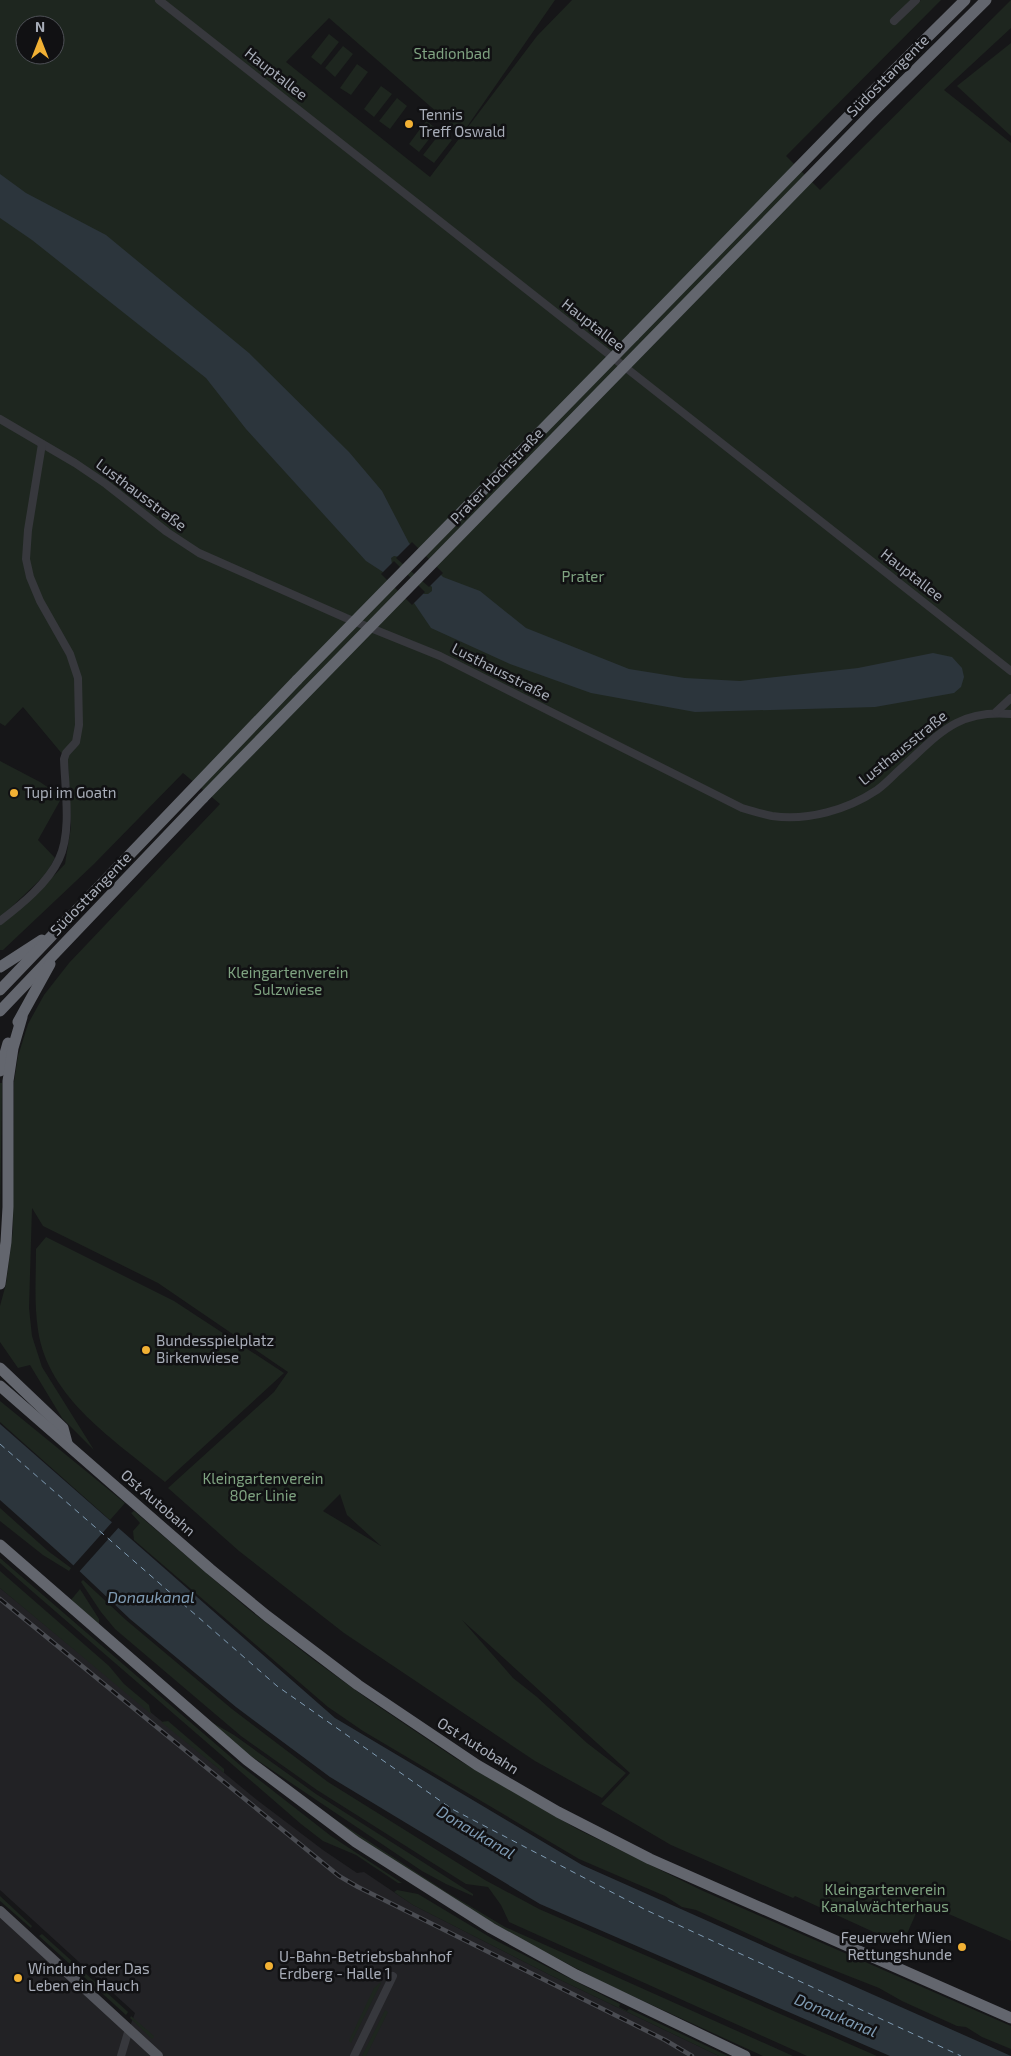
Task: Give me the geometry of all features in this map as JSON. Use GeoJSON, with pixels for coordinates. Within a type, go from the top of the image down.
{"type":"FeatureCollection","features":[{"type":"Feature","properties":{"kind":"highway","name":"Südosttangente"},"geometry":{"type":"LineString","coordinates":[[801,164],[965,0]]}},
{"type":"Feature","properties":{"kind":"highway","name":"Südosttangente"},"geometry":{"type":"LineString","coordinates":[[812,174],[986,0]]}},
{"type":"Feature","properties":{"kind":"highway","name":"Prater Hochstraße"},"geometry":{"type":"LineString","coordinates":[[193,788],[801,164]]}},
{"type":"Feature","properties":{"kind":"highway","name":"Prater Hochstraße"},"geometry":{"type":"LineString","coordinates":[[203,798],[812,174]]}},
{"type":"Feature","properties":{"kind":"highway","name":"Südosttangente"},"geometry":{"type":"LineString","coordinates":[[0,990],[193,788]]}},
{"type":"Feature","properties":{"kind":"highway","name":"Südosttangente"},"geometry":{"type":"LineString","coordinates":[[0,1011],[203,798]]}},
{"type":"Feature","properties":{"kind":"highway"},"geometry":{"type":"LineString","coordinates":[[0,958],[58,930]]}},
{"type":"Feature","properties":{"kind":"highway"},"geometry":{"type":"LineString","coordinates":[[0,967],[58,930]]}},
{"type":"Feature","properties":{"kind":"highway"},"geometry":{"type":"LineString","coordinates":[[0,1071],[14,1028],[60,948]]}},
{"type":"Feature","properties":{"kind":"highway"},"geometry":{"type":"LineString","coordinates":[[0,1284],[6,1242],[8,1207],[8,1081],[13,1048],[22,1016]]}},
{"type":"Feature","properties":{"kind":"highway"},"geometry":{"type":"LineString","coordinates":[[0,1368],[63,1428],[67,1443]]}},
{"type":"Feature","properties":{"kind":"highway","name":"Ost Autobahn"},"geometry":{"type":"LineString","coordinates":[[0,1386],[210,1569],[314,1653],[396,1711],[477,1764],[558,1812],[650,1859],[1011,2018]]}},
{"type":"Feature","properties":{"kind":"highway"},"geometry":{"type":"LineString","coordinates":[[2,1548],[240,1754],[356,1842],[491,1928],[576,1975],[745,2056]]}},
{"type":"Feature","properties":{"kind":"main road"},"geometry":{"type":"LineString","coordinates":[[0,1911],[158,2056]]}},
{"type":"Feature","properties":{"kind":"street","name":"Hauptallee"},"geometry":{"type":"LineString","coordinates":[[159,0],[1011,672]]}},
{"type":"Feature","properties":{"kind":"street"},"geometry":{"type":"LineString","coordinates":[[894,21],[916,0]]}},
{"type":"Feature","properties":{"kind":"street","name":"Lusthausstraße"},"geometry":{"type":"LineString","coordinates":[[0,419],[75,463],[106,484],[167,532],[199,553],[355,622],[440,656],[742,808],[772,816],[799,817],[841,808],[878,790],[946,729],[959,720],[975,714],[996,712],[1011,714]]}},
{"type":"Feature","properties":{"kind":"street"},"geometry":{"type":"LineString","coordinates":[[0,921],[44,881],[57,863],[65,835],[64,759],[66,753],[76,742],[80,725],[78,678],[70,654],[40,601],[30,578],[26,559],[27,538],[42,444]]}},
{"type":"Feature","properties":{"kind":"street"},"geometry":{"type":"LineString","coordinates":[[996,712],[1011,698]]}},
{"type":"Feature","properties":{"kind":"street"},"geometry":{"type":"LineString","coordinates":[[354,2056],[393,1976]]}},
{"type":"Feature","properties":{"kind":"street"},"geometry":{"type":"LineString","coordinates":[[122,2056],[129,2029]]}},
{"type":"Feature","properties":{"kind":"shaded area"},"geometry":{"type":"Polygon","coordinates":[[[0,1588],[257,1800],[357,1873],[364,1872],[413,1905],[550,1975],[719,2056],[0,2056],[0,1911],[129,2029],[135,2013],[0,1890],[0,1588]]]}},
{"type":"Feature","properties":{"kind":"green space","name":"Prater"},"geometry":{"type":"Polygon","coordinates":[[[0,0],[555,0],[462,134],[329,18],[286,62],[430,177],[537,36],[572,0],[914,0],[899,20],[921,0],[941,0],[786,156],[820,190],[1011,0],[1011,28],[944,90],[1011,143],[1011,1941],[921,1902],[902,1945],[795,1896],[793,1898],[671,1845],[601,1804],[630,1773],[462,1620],[513,1678],[537,1697],[587,1743],[626,1773],[602,1798],[535,1761],[344,1633],[239,1551],[168,1488],[274,1392],[288,1372],[158,1283],[43,1226],[32,1208],[29,1308],[32,1336],[42,1367],[94,1450],[62,1418],[30,1365],[18,1368],[0,1342],[0,1306],[6,1284],[13,1230],[14,1082],[18,1056],[28,1024],[44,995],[69,963],[220,804],[183,773],[94,864],[3,950],[0,950],[0,923],[43,887],[65,864],[71,827],[68,761],[23,707],[5,726],[0,723],[0,0]],[[340,1494],[323,1511],[381,1546],[347,1515],[340,1494]]]}},
{"type":"Feature","properties":{"kind":"green space"},"geometry":{"type":"Polygon","coordinates":[[[329,34],[339,42],[321,65],[311,57],[329,34]]]}},
{"type":"Feature","properties":{"kind":"green space"},"geometry":{"type":"Polygon","coordinates":[[[1011,43],[1011,136],[957,86],[1011,43]]]}},
{"type":"Feature","properties":{"kind":"green space"},"geometry":{"type":"Polygon","coordinates":[[[343,46],[353,54],[335,77],[325,68],[343,46]]]}},
{"type":"Feature","properties":{"kind":"green space"},"geometry":{"type":"Polygon","coordinates":[[[357,64],[368,72],[351,95],[340,88],[357,64]]]}},
{"type":"Feature","properties":{"kind":"green space"},"geometry":{"type":"Polygon","coordinates":[[[381,86],[392,94],[374,117],[364,109],[381,86]]]}},
{"type":"Feature","properties":{"kind":"green space"},"geometry":{"type":"Polygon","coordinates":[[[397,98],[407,106],[390,129],[379,121],[397,98]]]}},
{"type":"Feature","properties":{"kind":"green space"},"geometry":{"type":"Polygon","coordinates":[[[426,121],[437,129],[419,152],[409,144],[426,121]]]}},
{"type":"Feature","properties":{"kind":"green space"},"geometry":{"type":"Polygon","coordinates":[[[441,132],[452,140],[434,163],[423,155],[441,132]]]}},
{"type":"Feature","properties":{"kind":"green space"},"geometry":{"type":"Polygon","coordinates":[[[0,761],[40,782],[62,797],[38,840],[55,858],[46,874],[0,918],[0,761]]]}},
{"type":"Feature","properties":{"kind":"green space"},"geometry":{"type":"Polygon","coordinates":[[[0,1083],[2,1083],[0,1229],[0,1083]]]}},
{"type":"Feature","properties":{"kind":"green space","name":"Bundesspielplatz Birkenwiese"},"geometry":{"type":"Polygon","coordinates":[[[46,1237],[174,1301],[284,1373],[165,1482],[105,1434],[86,1416],[55,1377],[44,1355],[38,1330],[36,1310],[36,1249],[46,1237]]]}},
{"type":"Feature","properties":{"kind":"green space"},"geometry":{"type":"Polygon","coordinates":[[[0,1401],[125,1503],[110,1520],[0,1422],[0,1401]]]}},
{"type":"Feature","properties":{"kind":"green space"},"geometry":{"type":"Polygon","coordinates":[[[0,1508],[48,1551],[71,1568],[69,1571],[43,1555],[0,1521],[0,1508]]]}},
{"type":"Feature","properties":{"kind":"green space"},"geometry":{"type":"Polygon","coordinates":[[[134,1511],[247,1608],[314,1660],[455,1758],[577,1829],[701,1890],[1011,2026],[1011,2049],[982,2037],[966,2027],[957,2026],[902,2001],[879,1988],[790,1953],[696,1910],[682,1907],[665,1896],[579,1859],[363,1731],[328,1707],[134,1540],[133,1531],[140,1523],[131,1513],[134,1511]]]}},
{"type":"Feature","properties":{"kind":"green space"},"geometry":{"type":"Polygon","coordinates":[[[0,1558],[240,1765],[331,1836],[402,1883],[398,1883],[356,1855],[323,1841],[301,1824],[0,1563],[0,1558]]]}},
{"type":"Feature","properties":{"kind":"green space"},"geometry":{"type":"Polygon","coordinates":[[[0,1571],[109,1666],[124,1684],[149,1705],[151,1714],[0,1588],[0,1571]]]}},
{"type":"Feature","properties":{"kind":"green space"},"geometry":{"type":"Polygon","coordinates":[[[83,1580],[126,1620],[232,1709],[328,1782],[485,1880],[539,1909],[877,2056],[807,2056],[509,1922],[501,1905],[488,1887],[466,1884],[317,1790],[241,1736],[115,1629],[81,1582],[83,1580]]]}},
{"type":"Feature","properties":{"kind":"green space"},"geometry":{"type":"Polygon","coordinates":[[[80,1589],[99,1619],[99,1624],[71,1600],[80,1589]]]}},
{"type":"Feature","properties":{"kind":"green space"},"geometry":{"type":"Polygon","coordinates":[[[206,1719],[234,1735],[316,1794],[473,1894],[473,1896],[422,1871],[245,1752],[206,1719]]]}},
{"type":"Feature","properties":{"kind":"green space"},"geometry":{"type":"Polygon","coordinates":[[[168,1721],[224,1769],[224,1773],[161,1722],[168,1721]]]}},
{"type":"Feature","properties":{"kind":"green space"},"geometry":{"type":"Polygon","coordinates":[[[327,1814],[448,1893],[505,1927],[793,2056],[763,2056],[602,1982],[519,1938],[443,1894],[374,1849],[327,1814]]]}},
{"type":"Feature","properties":{"kind":"green space"},"geometry":{"type":"Polygon","coordinates":[[[397,1890],[418,1894],[493,1939],[620,2004],[619,2007],[627,2011],[629,2009],[728,2056],[719,2056],[550,1975],[413,1905],[394,1892],[397,1890]]]}},
{"type":"Feature","properties":{"kind":"green space"},"geometry":{"type":"Polygon","coordinates":[[[0,1896],[32,1926],[31,1928],[0,1901],[0,1896]]]}},
{"type":"Feature","properties":{"kind":"green space"},"geometry":{"type":"Polygon","coordinates":[[[42,1934],[128,2012],[126,2015],[39,1936],[42,1934]]]}},
{"type":"Feature","properties":{"kind":"green space"},"geometry":{"type":"Polygon","coordinates":[[[381,1982],[351,2043],[349,2041],[374,1988],[381,1982]]]}},
{"type":"Feature","properties":{"kind":"green space"},"geometry":{"type":"Polygon","coordinates":[[[385,2010],[388,2012],[366,2056],[362,2056],[385,2010]]]}},
{"type":"Feature","properties":{"kind":"green space"},"geometry":{"type":"Polygon","coordinates":[[[131,2016],[154,2036],[152,2039],[130,2018],[131,2016]]]}},
{"type":"Feature","properties":{"kind":"water"},"geometry":{"type":"Polygon","coordinates":[[[0,174],[26,193],[106,235],[249,353],[349,452],[382,491],[409,543],[443,577],[480,591],[526,628],[629,669],[685,678],[740,681],[858,668],[933,653],[952,657],[962,668],[964,677],[961,687],[954,693],[875,707],[695,712],[591,693],[510,664],[431,628],[414,603],[383,572],[366,561],[246,429],[206,378],[32,240],[0,218],[0,174]],[[394,556],[391,558],[392,564],[424,594],[432,591],[432,587],[400,557],[394,556]]]}},
{"type":"Feature","properties":{"kind":"water","name":"Donaukanal"},"geometry":{"type":"Polygon","coordinates":[[[0,1424],[335,1718],[582,1865],[1011,2056],[890,2056],[540,1904],[330,1777],[236,1707],[130,1619],[0,1500],[0,1424]]]}},
{"type":"Feature","properties":{"kind":"pier"},"geometry":{"type":"Polygon","coordinates":[[[412,542],[443,573],[429,587],[396,558],[412,542]]]}},
{"type":"Feature","properties":{"kind":"pier"},"geometry":{"type":"Polygon","coordinates":[[[394,561],[425,592],[412,605],[381,574],[394,561]]]}},
{"type":"Feature","properties":{"kind":"pier"},"geometry":{"type":"Polygon","coordinates":[[[114,1520],[120,1526],[78,1573],[72,1567],[114,1520]]]}},
{"type":"Feature","properties":{"kind":"ferry route"},"geometry":{"type":"LineString","coordinates":[[0,1444],[277,1686],[452,1809],[646,1910],[961,2056]]}},
{"type":"Feature","properties":{"kind":"railway"},"geometry":{"type":"LineString","coordinates":[[0,1599],[339,1876],[665,2040],[692,2056]]}},
{"type":"Feature","properties":{"kind":"place","name":"Tennis Treff Oswald"},"geometry":{"type":"Point","coordinates":[409,124]}},
{"type":"Feature","properties":{"kind":"place","name":"Tupi im Goatn"},"geometry":{"type":"Point","coordinates":[14,793]}},
{"type":"Feature","properties":{"kind":"place","name":"Bundesspielplatz Birkenwiese"},"geometry":{"type":"Point","coordinates":[146,1350]}},
{"type":"Feature","properties":{"kind":"place","name":"Feuerwehr Wien Rettungshunde"},"geometry":{"type":"Point","coordinates":[962,1947]}},
{"type":"Feature","properties":{"kind":"place","name":"U-Bahn-Betriebsbahnhof Erdberg - Halle 1"},"geometry":{"type":"Point","coordinates":[269,1966]}},
{"type":"Feature","properties":{"kind":"place","name":"Winduhr oder Das Leben ein Hauch"},"geometry":{"type":"Point","coordinates":[18,1978]}},
{"type":"Feature","properties":{"kind":"park label","name":"Stadionbad"},"geometry":{"type":"Point","coordinates":[452,54]}},
{"type":"Feature","properties":{"kind":"park label","name":"Kleingartenverein Sulzwiese"},"geometry":{"type":"Point","coordinates":[288,982]}},
{"type":"Feature","properties":{"kind":"park label","name":"Kleingartenverein 80er Linie"},"geometry":{"type":"Point","coordinates":[263,1488]}},
{"type":"Feature","properties":{"kind":"park label","name":"Kleingartenverein Kanalwächterhaus"},"geometry":{"type":"Point","coordinates":[885,1898]}}]}
